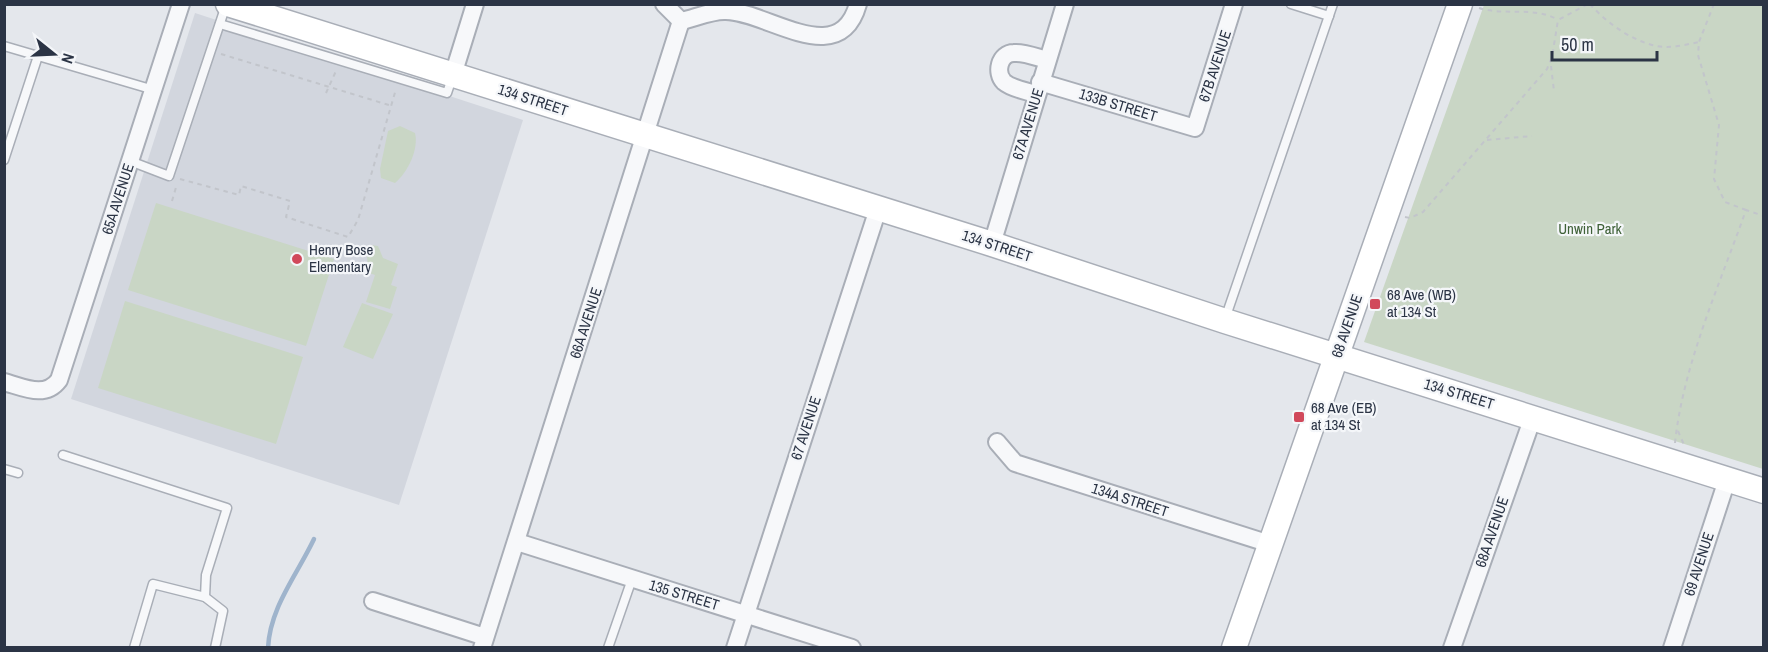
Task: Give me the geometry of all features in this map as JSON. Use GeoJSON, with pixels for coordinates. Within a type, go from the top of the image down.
{"type":"FeatureCollection","features":[{"type":"Feature","properties":{"kind":"street","name":"65A AVENUE"},"geometry":{"type":"LineString","coordinates":[[4,382],[36,391],[48,390],[59,380],[181,4]]}},
{"type":"Feature","properties":{"kind":"street"},"geometry":{"type":"LineString","coordinates":[[453,75],[475,4]]}},
{"type":"Feature","properties":{"kind":"street"},"geometry":{"type":"LineString","coordinates":[[664,4],[681,21],[726,10],[822,38],[844,30],[855,15],[858,4]]}},
{"type":"Feature","properties":{"kind":"street","name":"67A AVENUE"},"geometry":{"type":"LineString","coordinates":[[992,244],[1065,4]]}},
{"type":"Feature","properties":{"kind":"street","name":"67B AVENUE"},"geometry":{"type":"LineString","coordinates":[[1195,128],[1234,4]]}},
{"type":"Feature","properties":{"kind":"street","name":"68 AVENUE"},"geometry":{"type":"LineString","coordinates":[[1234,648],[1337,356],[1467,5]]}},
{"type":"Feature","properties":{"kind":"street","name":"134 STREET"},"geometry":{"type":"LineString","coordinates":[[225,11],[453,75],[992,244],[1225,321],[1764,491]]}},
{"type":"Feature","properties":{"kind":"street","name":"66A AVENUE"},"geometry":{"type":"LineString","coordinates":[[483,642],[517,542],[681,21]]}},
{"type":"Feature","properties":{"kind":"street","name":"133B STREET"},"geometry":{"type":"LineString","coordinates":[[1047,60],[1012,52],[1005,56],[999,64],[1000,75],[1005,82],[1038,88],[1195,128]]}},
{"type":"Feature","properties":{"kind":"street","name":"67 AVENUE"},"geometry":{"type":"LineString","coordinates":[[735,648],[878,209]]}},
{"type":"Feature","properties":{"kind":"street","name":"68A AVENUE"},"geometry":{"type":"LineString","coordinates":[[1452,648],[1533,417]]}},
{"type":"Feature","properties":{"kind":"street","name":"134A STREET"},"geometry":{"type":"LineString","coordinates":[[997,442],[1015,464],[1270,544]]}},
{"type":"Feature","properties":{"kind":"street","name":"69 AVENUE"},"geometry":{"type":"LineString","coordinates":[[1672,648],[1727,480]]}},
{"type":"Feature","properties":{"kind":"street","name":"135 STREET"},"geometry":{"type":"LineString","coordinates":[[517,542],[852,648]]}},
{"type":"Feature","properties":{"kind":"street"},"geometry":{"type":"LineString","coordinates":[[373,601],[483,642]]}},
{"type":"Feature","properties":{"kind":"lane"},"geometry":{"type":"LineString","coordinates":[[1291,4],[1329,16]]}},
{"type":"Feature","properties":{"kind":"lane"},"geometry":{"type":"LineString","coordinates":[[1225,321],[1333,4]]}},
{"type":"Feature","properties":{"kind":"lane"},"geometry":{"type":"LineString","coordinates":[[130,161],[169,176],[225,11]]}},
{"type":"Feature","properties":{"kind":"lane"},"geometry":{"type":"LineString","coordinates":[[4,46],[153,90]]}},
{"type":"Feature","properties":{"kind":"lane"},"geometry":{"type":"LineString","coordinates":[[4,160],[38,56]]}},
{"type":"Feature","properties":{"kind":"lane"},"geometry":{"type":"LineString","coordinates":[[63,455],[227,508],[206,575],[205,597]]}},
{"type":"Feature","properties":{"kind":"lane"},"geometry":{"type":"LineString","coordinates":[[4,469],[18,473]]}},
{"type":"Feature","properties":{"kind":"lane"},"geometry":{"type":"LineString","coordinates":[[608,648],[632,579]]}},
{"type":"Feature","properties":{"kind":"lane"},"geometry":{"type":"LineString","coordinates":[[134,648],[153,584],[205,597],[223,610],[214,648]]}},
{"type":"Feature","properties":{"kind":"path"},"geometry":{"type":"LineString","coordinates":[[1467,5],[1500,13],[1536,13],[1558,20],[1589,4],[1599,15],[1648,43],[1666,47],[1699,42]]}},
{"type":"Feature","properties":{"kind":"path"},"geometry":{"type":"LineString","coordinates":[[1714,4],[1699,42],[1698,55],[1719,125],[1714,179],[1725,202],[1764,216]]}},
{"type":"Feature","properties":{"kind":"path"},"geometry":{"type":"LineString","coordinates":[[1554,91],[1551,63],[1558,20]]}},
{"type":"Feature","properties":{"kind":"path"},"geometry":{"type":"LineString","coordinates":[[216,52],[392,106]]}},
{"type":"Feature","properties":{"kind":"path"},"geometry":{"type":"LineString","coordinates":[[1402,216],[1410,219],[1423,212],[1551,63]]}},
{"type":"Feature","properties":{"kind":"path"},"geometry":{"type":"LineString","coordinates":[[326,93],[337,68]]}},
{"type":"Feature","properties":{"kind":"path"},"geometry":{"type":"LineString","coordinates":[[172,201],[178,178],[239,195],[241,186],[290,201],[285,217],[348,237],[358,220],[397,87]]}},
{"type":"Feature","properties":{"kind":"path"},"geometry":{"type":"LineString","coordinates":[[1485,140],[1532,136]]}},
{"type":"Feature","properties":{"kind":"path"},"geometry":{"type":"LineString","coordinates":[[1675,446],[1676,428],[1692,364],[1746,210]]}},
{"type":"Feature","properties":{"kind":"path"},"geometry":{"type":"LineString","coordinates":[[1676,428],[1686,450]]}},
{"type":"Feature","properties":{"kind":"shaded area","name":"Henry Bose Elementary"},"geometry":{"type":"Polygon","coordinates":[[[195,13],[523,120],[399,505],[71,399],[195,13]]]}},
{"type":"Feature","properties":{"kind":"green space","name":"Unwin Park"},"geometry":{"type":"Polygon","coordinates":[[[1484,5],[1763,5],[1763,469],[1364,342],[1484,5]]]}},
{"type":"Feature","properties":{"kind":"green space"},"geometry":{"type":"Polygon","coordinates":[[[400,126],[415,133],[416,139],[414,153],[408,167],[395,183],[381,178],[380,169],[388,131],[400,126]]]}},
{"type":"Feature","properties":{"kind":"green space"},"geometry":{"type":"Polygon","coordinates":[[[156,203],[334,259],[306,346],[128,290],[156,203]]]}},
{"type":"Feature","properties":{"kind":"green space"},"geometry":{"type":"Polygon","coordinates":[[[371,245],[378,246],[383,258],[398,264],[391,285],[397,287],[390,309],[366,302],[375,275],[369,273],[366,250],[371,245]]]}},
{"type":"Feature","properties":{"kind":"green space"},"geometry":{"type":"Polygon","coordinates":[[[125,301],[303,357],[276,444],[98,388],[125,301]]]}},
{"type":"Feature","properties":{"kind":"green space"},"geometry":{"type":"Polygon","coordinates":[[[362,303],[393,314],[373,359],[343,347],[362,303]]]}},
{"type":"Feature","properties":{"kind":"waterway"},"geometry":{"type":"LineString","coordinates":[[268,648],[279,605],[314,539]]}},
{"type":"Feature","properties":{"kind":"place","name":"Henry Bose Elementary"},"geometry":{"type":"Point","coordinates":[297,259]}},
{"type":"Feature","properties":{"kind":"place","name":"68 Ave (WB) at 134 St"},"geometry":{"type":"Point","coordinates":[1375,304]}},
{"type":"Feature","properties":{"kind":"place","name":"68 Ave (EB) at 134 St"},"geometry":{"type":"Point","coordinates":[1299,417]}}]}
